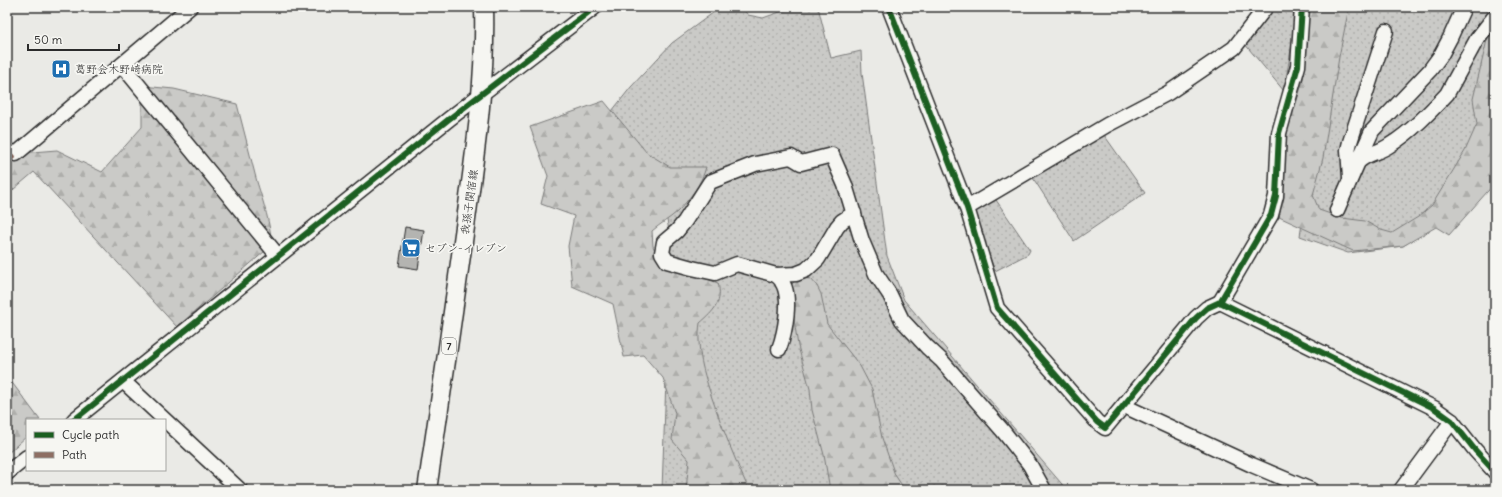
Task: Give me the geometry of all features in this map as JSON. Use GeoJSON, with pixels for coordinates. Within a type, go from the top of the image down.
{"type":"FeatureCollection","features":[{"type":"Feature","properties":{"kind":"main road","name":"我孫子関宿線"},"geometry":{"type":"LineString","coordinates":[[427,490],[477,148],[482,94],[484,7]]}},
{"type":"Feature","properties":{"kind":"street"},"geometry":{"type":"LineString","coordinates":[[7,150],[16,154],[190,7]]}},
{"type":"Feature","properties":{"kind":"street"},"geometry":{"type":"LineString","coordinates":[[75,419],[449,119],[595,7]]}},
{"type":"Feature","properties":{"kind":"street"},"geometry":{"type":"LineString","coordinates":[[889,7],[967,208],[997,308],[1097,422],[1105,428],[1196,318],[1207,308],[1220,302],[1271,215],[1276,196],[1279,133],[1298,66],[1302,7]]}},
{"type":"Feature","properties":{"kind":"street"},"geometry":{"type":"LineString","coordinates":[[967,208],[1107,125],[1175,89],[1234,48],[1266,7]]}},
{"type":"Feature","properties":{"kind":"street"},"geometry":{"type":"LineString","coordinates":[[1337,210],[1372,130],[1430,70],[1450,38],[1464,7]]}},
{"type":"Feature","properties":{"kind":"street"},"geometry":{"type":"LineString","coordinates":[[1358,162],[1362,157],[1390,146],[1439,103],[1447,94],[1485,28],[1495,16]]}},
{"type":"Feature","properties":{"kind":"street"},"geometry":{"type":"LineString","coordinates":[[1351,179],[1348,150],[1386,31]]}},
{"type":"Feature","properties":{"kind":"street"},"geometry":{"type":"LineString","coordinates":[[122,65],[278,256]]}},
{"type":"Feature","properties":{"kind":"street"},"geometry":{"type":"LineString","coordinates":[[854,213],[842,221],[837,227],[818,259],[806,270],[796,274],[776,275],[737,264],[715,272],[692,268],[667,261],[662,253],[664,242],[677,231],[685,221],[710,182],[755,164],[791,157],[801,162],[832,155],[845,185],[854,213],[862,241],[876,274],[890,295],[902,320],[941,360],[1003,431],[1030,465],[1044,490]]}},
{"type":"Feature","properties":{"kind":"street"},"geometry":{"type":"LineString","coordinates":[[776,275],[782,281],[786,292],[783,337],[779,349]]}},
{"type":"Feature","properties":{"kind":"street"},"geometry":{"type":"LineString","coordinates":[[1220,302],[1434,408],[1452,421],[1495,472]]}},
{"type":"Feature","properties":{"kind":"street"},"geometry":{"type":"LineString","coordinates":[[123,381],[164,419]]}},
{"type":"Feature","properties":{"kind":"street"},"geometry":{"type":"LineString","coordinates":[[1124,406],[1252,465],[1311,490]]}},
{"type":"Feature","properties":{"kind":"street"},"geometry":{"type":"LineString","coordinates":[[166,421],[240,490]]}},
{"type":"Feature","properties":{"kind":"street"},"geometry":{"type":"LineString","coordinates":[[1401,490],[1452,421]]}},
{"type":"Feature","properties":{"kind":"street"},"geometry":{"type":"LineString","coordinates":[[7,473],[26,458]]}},
{"type":"Feature","properties":{"kind":"green space"},"geometry":{"type":"Polygon","coordinates":[[[721,7],[741,7],[748,15],[763,18],[794,7],[818,7],[831,58],[861,51],[862,73],[887,256],[904,300],[1067,490],[662,490],[671,241],[663,199],[612,111],[631,87],[672,43],[721,7]]]}},
{"type":"Feature","properties":{"kind":"green space"},"geometry":{"type":"Polygon","coordinates":[[[1272,7],[1293,7],[1294,31],[1284,91],[1244,43],[1272,7]]]}},
{"type":"Feature","properties":{"kind":"green space"},"geometry":{"type":"Polygon","coordinates":[[[1307,7],[1349,7],[1339,57],[1323,158],[1313,195],[1319,210],[1342,218],[1365,221],[1381,230],[1392,233],[1418,217],[1432,205],[1465,151],[1477,124],[1473,99],[1487,40],[1495,27],[1495,183],[1449,235],[1436,227],[1403,246],[1353,251],[1279,217],[1282,197],[1286,138],[1304,74],[1307,7]]]}},
{"type":"Feature","properties":{"kind":"green space"},"geometry":{"type":"Polygon","coordinates":[[[1343,7],[1495,7],[1495,75],[1477,147],[1422,234],[1403,246],[1348,253],[1300,236],[1319,118],[1343,7]]]}},
{"type":"Feature","properties":{"kind":"green space"},"geometry":{"type":"Polygon","coordinates":[[[142,86],[174,89],[237,104],[270,229],[272,245],[177,327],[34,172],[7,195],[7,154],[57,150],[102,172],[142,127],[142,86]]]}},
{"type":"Feature","properties":{"kind":"green space"},"geometry":{"type":"Polygon","coordinates":[[[604,101],[647,153],[670,167],[706,167],[698,185],[686,202],[677,212],[652,231],[653,246],[660,262],[718,283],[719,296],[716,306],[700,323],[700,352],[706,380],[716,410],[749,490],[686,490],[689,460],[672,440],[675,413],[663,378],[643,355],[624,357],[613,304],[572,286],[568,246],[574,216],[541,204],[548,176],[530,127],[604,101]]]}},
{"type":"Feature","properties":{"kind":"green space"},"geometry":{"type":"Polygon","coordinates":[[[1102,132],[1145,193],[1074,241],[1031,175],[1102,132]]]}},
{"type":"Feature","properties":{"kind":"green space"},"geometry":{"type":"Polygon","coordinates":[[[994,197],[1030,250],[1028,254],[995,271],[972,212],[994,197]]]}},
{"type":"Feature","properties":{"kind":"green space"},"geometry":{"type":"Polygon","coordinates":[[[801,278],[811,279],[817,286],[821,294],[827,324],[860,366],[872,389],[882,438],[895,475],[905,490],[830,490],[824,455],[812,410],[810,389],[798,346],[791,300],[791,285],[796,280],[801,278]]]}},
{"type":"Feature","properties":{"kind":"green space"},"geometry":{"type":"Polygon","coordinates":[[[7,376],[39,419],[26,419],[26,437],[7,454],[7,376]]]}},
{"type":"Feature","properties":{"kind":"building","name":"セブン-イレブン"},"geometry":{"type":"Polygon","coordinates":[[[405,227],[424,230],[418,269],[399,266],[405,227]]]}},
{"type":"Feature","properties":{"kind":"marked path"},"geometry":{"type":"LineString","coordinates":[[7,162],[16,154]]}},
{"type":"Feature","properties":{"kind":"cycle path"},"geometry":{"type":"LineString","coordinates":[[75,419],[449,119],[595,7]]}},
{"type":"Feature","properties":{"kind":"cycle path"},"geometry":{"type":"LineString","coordinates":[[889,7],[967,208],[997,308],[1097,422],[1105,428],[1196,318],[1207,308],[1220,302]]}},
{"type":"Feature","properties":{"kind":"cycle path"},"geometry":{"type":"LineString","coordinates":[[1302,7],[1298,66],[1279,133],[1276,196],[1271,215],[1220,302],[1434,408],[1452,421],[1495,472]]}},
{"type":"Feature","properties":{"kind":"place","name":"葛野会木野崎病院"},"geometry":{"type":"Point","coordinates":[61,69]}},
{"type":"Feature","properties":{"kind":"place","name":"セブン-イレブン"},"geometry":{"type":"Point","coordinates":[411,248]}}]}
